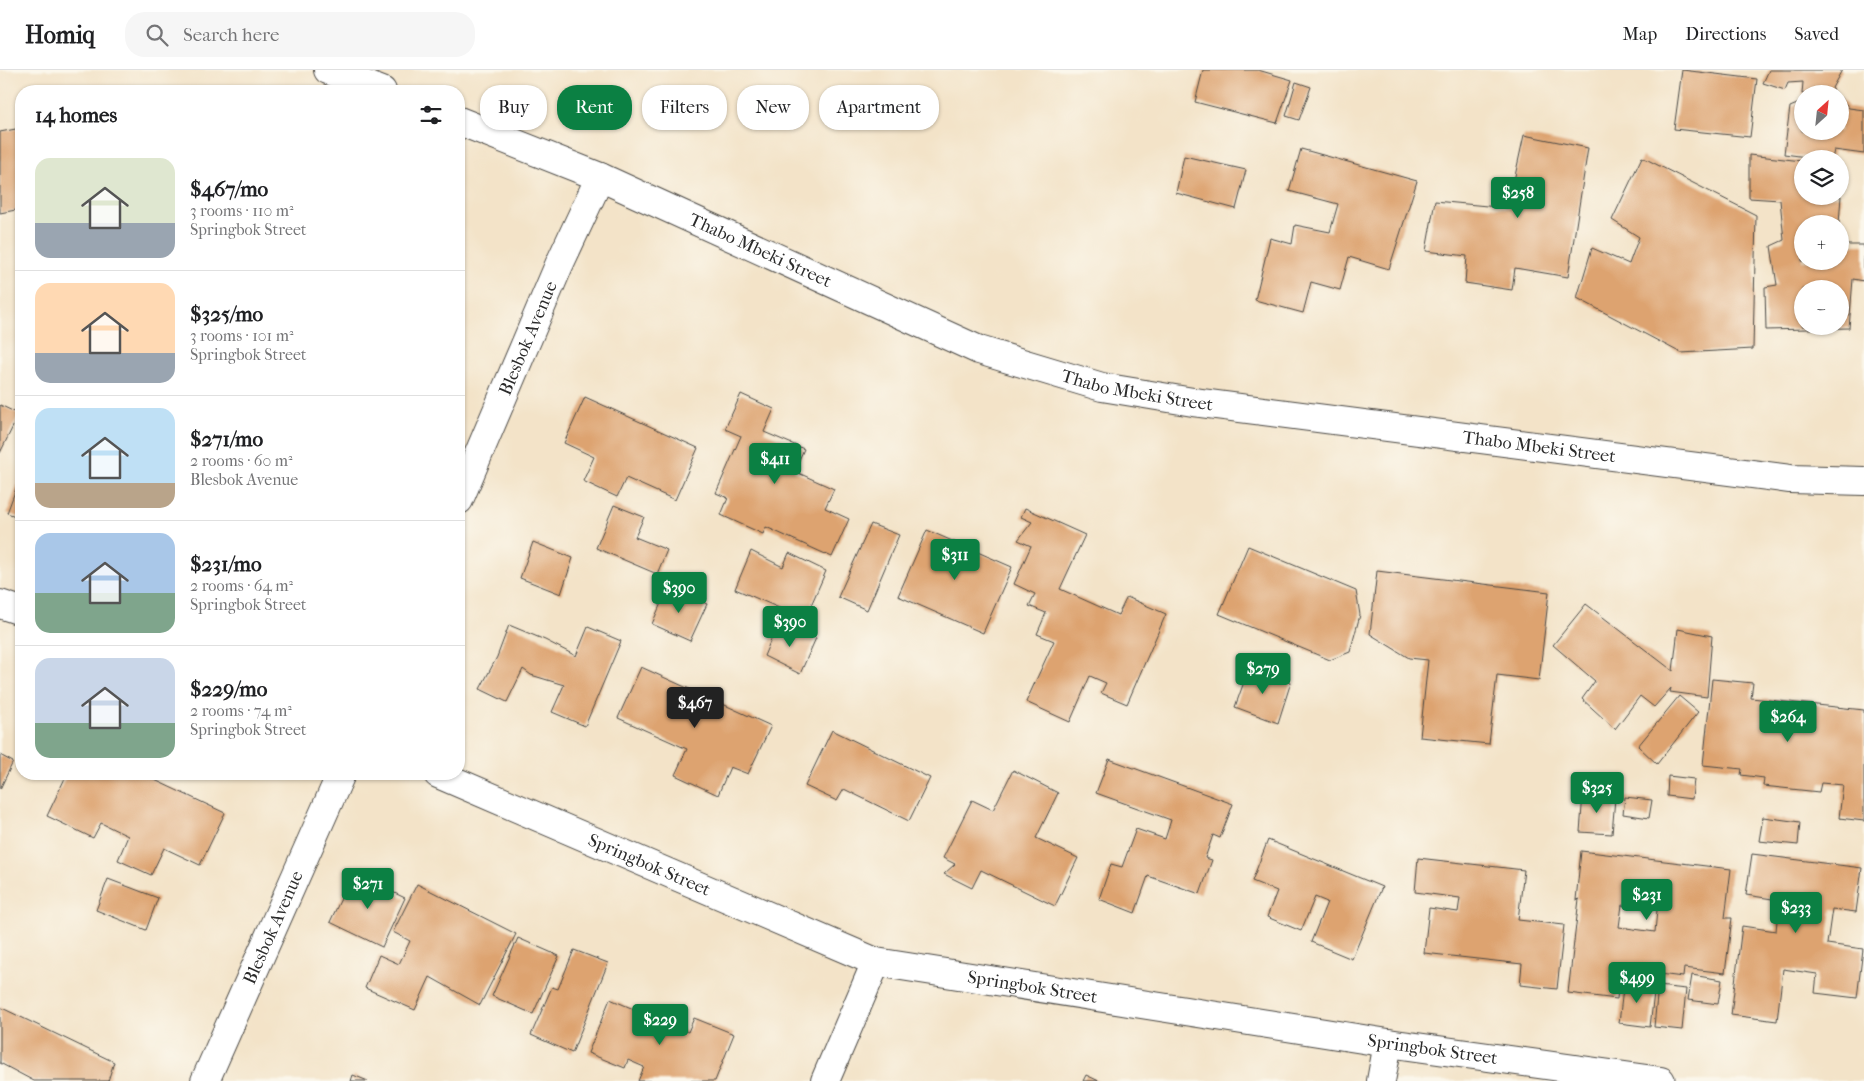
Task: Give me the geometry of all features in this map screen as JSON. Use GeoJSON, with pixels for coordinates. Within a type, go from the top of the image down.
{"type":"FeatureCollection","features":[{"type":"Feature","properties":{"kind":"street"},"geometry":{"type":"LineString","coordinates":[[328,70],[367,85]]}},
{"type":"Feature","properties":{"kind":"street","name":"Thabo Mbeki Street"},"geometry":{"type":"LineString","coordinates":[[465,123],[600,176],[979,350],[1102,387],[1193,402],[1790,479],[1864,481]]}},
{"type":"Feature","properties":{"kind":"street","name":"Blesbok Avenue"},"geometry":{"type":"LineString","coordinates":[[465,486],[559,265],[600,176]]}},
{"type":"Feature","properties":{"kind":"street"},"geometry":{"type":"LineString","coordinates":[[0,604],[15,609]]}},
{"type":"Feature","properties":{"kind":"street","name":"Blesbok Avenue"},"geometry":{"type":"LineString","coordinates":[[205,1081],[338,780]]}},
{"type":"Feature","properties":{"kind":"street","name":"Springbok Street"},"geometry":{"type":"LineString","coordinates":[[452,780],[876,962],[1388,1043],[1661,1081]]}},
{"type":"Feature","properties":{"kind":"street"},"geometry":{"type":"LineString","coordinates":[[825,1081],[876,962]]}},
{"type":"Feature","properties":{"kind":"street"},"geometry":{"type":"LineString","coordinates":[[1381,1081],[1388,1043]]}},
{"type":"Feature","properties":{"kind":"building"},"geometry":{"type":"Polygon","coordinates":[[[1203,70],[1258,70],[1292,80],[1277,123],[1195,102],[1203,70]]]}},
{"type":"Feature","properties":{"kind":"building"},"geometry":{"type":"Polygon","coordinates":[[[1682,70],[1757,79],[1750,137],[1674,129],[1682,70]]]}},
{"type":"Feature","properties":{"kind":"building"},"geometry":{"type":"Polygon","coordinates":[[[1769,70],[1842,70],[1834,85],[1803,85],[1803,82],[1788,83],[1785,90],[1763,83],[1769,70]]]}},
{"type":"Feature","properties":{"kind":"building"},"geometry":{"type":"Polygon","coordinates":[[[1296,82],[1311,87],[1299,120],[1286,116],[1296,82]]]}},
{"type":"Feature","properties":{"kind":"building"},"geometry":{"type":"Polygon","coordinates":[[[1794,105],[1794,140],[1849,140],[1849,108],[1864,110],[1864,154],[1849,152],[1849,150],[1794,150],[1794,155],[1784,154],[1790,107],[1794,105]]]}},
{"type":"Feature","properties":{"kind":"building"},"geometry":{"type":"Polygon","coordinates":[[[15,129],[15,210],[0,213],[0,132],[15,129]]]}},
{"type":"Feature","properties":{"kind":"building"},"geometry":{"type":"Polygon","coordinates":[[[1524,135],[1588,148],[1568,277],[1515,268],[1512,290],[1465,283],[1467,256],[1426,251],[1435,201],[1508,208],[1524,135]]]}},
{"type":"Feature","properties":{"kind":"building"},"geometry":{"type":"Polygon","coordinates":[[[1301,149],[1417,181],[1389,269],[1349,257],[1340,290],[1311,282],[1303,313],[1255,300],[1270,238],[1292,244],[1295,225],[1330,232],[1338,204],[1289,191],[1301,149]]]}},
{"type":"Feature","properties":{"kind":"building"},"geometry":{"type":"Polygon","coordinates":[[[1749,155],[1794,160],[1794,205],[1840,205],[1840,215],[1794,215],[1794,270],[1849,270],[1849,245],[1864,245],[1864,281],[1853,279],[1849,328],[1849,280],[1794,280],[1794,329],[1766,330],[1765,287],[1777,285],[1771,246],[1784,240],[1780,200],[1749,198],[1749,155]]]}},
{"type":"Feature","properties":{"kind":"building"},"geometry":{"type":"Polygon","coordinates":[[[1184,156],[1246,170],[1236,209],[1176,193],[1184,156]]]}},
{"type":"Feature","properties":{"kind":"building"},"geometry":{"type":"Polygon","coordinates":[[[1642,157],[1756,215],[1753,349],[1681,353],[1577,298],[1592,248],[1629,264],[1639,237],[1612,220],[1642,157]]]}},
{"type":"Feature","properties":{"kind":"building"},"geometry":{"type":"Polygon","coordinates":[[[741,394],[774,409],[764,432],[804,449],[794,471],[834,489],[825,508],[849,519],[832,557],[766,527],[763,534],[721,515],[728,498],[716,493],[741,436],[725,429],[741,394]]]}},
{"type":"Feature","properties":{"kind":"building"},"geometry":{"type":"Polygon","coordinates":[[[585,397],[698,448],[675,500],[626,478],[617,497],[583,481],[594,457],[564,443],[585,397]]]}},
{"type":"Feature","properties":{"kind":"building"},"geometry":{"type":"Polygon","coordinates":[[[0,405],[15,412],[15,422],[0,453],[0,405]]]}},
{"type":"Feature","properties":{"kind":"building"},"geometry":{"type":"Polygon","coordinates":[[[15,491],[15,516],[7,513],[15,491]]]}},
{"type":"Feature","properties":{"kind":"building"},"geometry":{"type":"Polygon","coordinates":[[[614,505],[644,517],[635,537],[667,550],[657,574],[596,548],[614,505]]]}},
{"type":"Feature","properties":{"kind":"building"},"geometry":{"type":"Polygon","coordinates":[[[1025,508],[1085,535],[1060,589],[1118,615],[1127,597],[1166,614],[1127,704],[1101,693],[1106,683],[1090,676],[1070,722],[1026,702],[1054,641],[1037,634],[1046,613],[1029,606],[1035,594],[1014,584],[1031,546],[1018,540],[1032,522],[1021,517],[1025,508]]]}},
{"type":"Feature","properties":{"kind":"building"},"geometry":{"type":"Polygon","coordinates":[[[871,524],[899,535],[867,610],[838,597],[871,524]]]}},
{"type":"Feature","properties":{"kind":"building"},"geometry":{"type":"Polygon","coordinates":[[[927,530],[1012,567],[983,633],[898,596],[927,530]]]}},
{"type":"Feature","properties":{"kind":"building"},"geometry":{"type":"Polygon","coordinates":[[[533,542],[573,558],[561,594],[520,578],[533,542]]]}},
{"type":"Feature","properties":{"kind":"building"},"geometry":{"type":"Polygon","coordinates":[[[1248,546],[1356,591],[1360,615],[1350,652],[1330,660],[1219,614],[1248,546]]]}},
{"type":"Feature","properties":{"kind":"building"},"geometry":{"type":"Polygon","coordinates":[[[751,551],[783,567],[789,553],[826,571],[805,619],[735,589],[751,551]]]}},
{"type":"Feature","properties":{"kind":"building"},"geometry":{"type":"Polygon","coordinates":[[[1377,571],[1549,592],[1539,680],[1497,675],[1489,744],[1420,737],[1428,660],[1409,658],[1370,634],[1377,571]]]}},
{"type":"Feature","properties":{"kind":"building"},"geometry":{"type":"Polygon","coordinates":[[[668,587],[707,604],[690,641],[652,624],[668,587]]]}},
{"type":"Feature","properties":{"kind":"building"},"geometry":{"type":"Polygon","coordinates":[[[1586,604],[1673,671],[1678,629],[1712,636],[1707,697],[1670,692],[1671,688],[1654,707],[1640,696],[1615,729],[1582,699],[1595,681],[1553,645],[1586,604]]]}},
{"type":"Feature","properties":{"kind":"building"},"geometry":{"type":"Polygon","coordinates":[[[778,623],[816,638],[800,674],[764,656],[778,623]]]}},
{"type":"Feature","properties":{"kind":"building"},"geometry":{"type":"Polygon","coordinates":[[[509,625],[545,640],[576,656],[588,627],[621,641],[585,726],[552,712],[564,685],[531,675],[523,669],[507,702],[480,689],[497,657],[509,625]]]}},
{"type":"Feature","properties":{"kind":"building"},"geometry":{"type":"Polygon","coordinates":[[[641,667],[771,726],[748,774],[730,767],[718,795],[675,775],[687,749],[618,718],[641,667]]]}},
{"type":"Feature","properties":{"kind":"building"},"geometry":{"type":"Polygon","coordinates":[[[1249,668],[1291,682],[1278,723],[1235,707],[1249,668]]]}},
{"type":"Feature","properties":{"kind":"building"},"geometry":{"type":"Polygon","coordinates":[[[1712,679],[1753,683],[1751,698],[1864,710],[1864,821],[1839,818],[1843,785],[1821,783],[1819,792],[1763,786],[1764,778],[1741,775],[1742,769],[1703,765],[1712,679]]]}},
{"type":"Feature","properties":{"kind":"building"},"geometry":{"type":"Polygon","coordinates":[[[1679,696],[1698,712],[1657,764],[1638,746],[1679,696]]]}},
{"type":"Feature","properties":{"kind":"building"},"geometry":{"type":"Polygon","coordinates":[[[832,730],[930,778],[909,821],[844,789],[837,801],[805,786],[832,730]]]}},
{"type":"Feature","properties":{"kind":"building"},"geometry":{"type":"Polygon","coordinates":[[[0,755],[13,762],[0,789],[0,755]]]}},
{"type":"Feature","properties":{"kind":"building"},"geometry":{"type":"Polygon","coordinates":[[[1109,759],[1233,804],[1220,838],[1213,835],[1205,858],[1212,860],[1200,894],[1148,876],[1135,913],[1099,899],[1111,864],[1122,867],[1136,829],[1165,839],[1171,820],[1096,793],[1109,759]]]}},
{"type":"Feature","properties":{"kind":"building"},"geometry":{"type":"Polygon","coordinates":[[[1013,770],[1058,793],[1036,838],[1078,858],[1055,906],[981,870],[972,888],[944,874],[955,864],[943,858],[972,800],[993,810],[1013,770]]]}},
{"type":"Feature","properties":{"kind":"building"},"geometry":{"type":"Polygon","coordinates":[[[1668,776],[1694,779],[1692,799],[1667,796],[1668,776]]]}},
{"type":"Feature","properties":{"kind":"building"},"geometry":{"type":"Polygon","coordinates":[[[64,780],[155,780],[225,813],[200,865],[164,848],[151,875],[118,860],[128,836],[101,823],[93,838],[47,816],[64,780]]]}},
{"type":"Feature","properties":{"kind":"building"},"geometry":{"type":"Polygon","coordinates":[[[1583,794],[1615,798],[1612,834],[1580,832],[1583,794]]]}},
{"type":"Feature","properties":{"kind":"building"},"geometry":{"type":"Polygon","coordinates":[[[1625,797],[1652,800],[1649,818],[1623,814],[1625,797]]]}},
{"type":"Feature","properties":{"kind":"building"},"geometry":{"type":"Polygon","coordinates":[[[1763,817],[1800,822],[1798,845],[1759,841],[1763,817]]]}},
{"type":"Feature","properties":{"kind":"building"},"geometry":{"type":"Polygon","coordinates":[[[1268,840],[1382,887],[1352,959],[1311,942],[1327,902],[1315,897],[1301,931],[1267,917],[1277,891],[1252,881],[1268,840]]]}},
{"type":"Feature","properties":{"kind":"building"},"geometry":{"type":"Polygon","coordinates":[[[1581,851],[1731,869],[1725,918],[1732,918],[1725,973],[1684,968],[1683,977],[1620,969],[1617,999],[1568,993],[1579,899],[1576,900],[1581,851]],[[1622,905],[1619,927],[1655,932],[1657,910],[1622,905]]]}},
{"type":"Feature","properties":{"kind":"building"},"geometry":{"type":"Polygon","coordinates":[[[1752,854],[1862,868],[1856,912],[1832,909],[1827,944],[1863,949],[1857,998],[1815,993],[1817,974],[1783,969],[1777,1021],[1731,1015],[1742,926],[1776,931],[1779,900],[1746,895],[1752,854]]]}},
{"type":"Feature","properties":{"kind":"building"},"geometry":{"type":"Polygon","coordinates":[[[1418,858],[1524,870],[1518,920],[1564,925],[1557,989],[1520,985],[1522,964],[1424,953],[1429,908],[1458,912],[1460,898],[1415,892],[1418,858]]]}},
{"type":"Feature","properties":{"kind":"building"},"geometry":{"type":"Polygon","coordinates":[[[353,873],[405,898],[382,947],[330,922],[353,873]]]}},
{"type":"Feature","properties":{"kind":"building"},"geometry":{"type":"Polygon","coordinates":[[[108,879],[158,898],[146,930],[96,910],[108,879]]]}},
{"type":"Feature","properties":{"kind":"building"},"geometry":{"type":"Polygon","coordinates":[[[417,884],[516,934],[480,1005],[430,977],[415,1010],[365,988],[379,955],[399,964],[410,941],[393,932],[417,884]]]}},
{"type":"Feature","properties":{"kind":"building"},"geometry":{"type":"Polygon","coordinates":[[[518,938],[559,956],[533,1014],[492,996],[518,938]]]}},
{"type":"Feature","properties":{"kind":"building"},"geometry":{"type":"Polygon","coordinates":[[[574,950],[608,963],[572,1053],[531,1035],[552,987],[558,989],[574,950]]]}},
{"type":"Feature","properties":{"kind":"building"},"geometry":{"type":"Polygon","coordinates":[[[1692,975],[1722,980],[1718,1004],[1688,1000],[1692,975]]]}},
{"type":"Feature","properties":{"kind":"building"},"geometry":{"type":"Polygon","coordinates":[[[1624,980],[1655,984],[1650,1027],[1619,1023],[1624,980]]]}},
{"type":"Feature","properties":{"kind":"building"},"geometry":{"type":"Polygon","coordinates":[[[1658,986],[1686,989],[1682,1030],[1654,1027],[1658,986]]]}},
{"type":"Feature","properties":{"kind":"building"},"geometry":{"type":"Polygon","coordinates":[[[610,999],[688,1032],[694,1018],[734,1034],[715,1081],[638,1081],[644,1067],[628,1060],[625,1068],[588,1053],[610,999]]]}},
{"type":"Feature","properties":{"kind":"building"},"geometry":{"type":"Polygon","coordinates":[[[0,1007],[114,1062],[108,1081],[34,1081],[0,1063],[0,1007]]]}},
{"type":"Feature","properties":{"kind":"building"},"geometry":{"type":"Polygon","coordinates":[[[353,1075],[368,1081],[351,1081],[353,1075]]]}},
{"type":"Feature","properties":{"kind":"building"},"geometry":{"type":"Polygon","coordinates":[[[1086,1075],[1099,1081],[1083,1081],[1086,1075]]]}}]}
